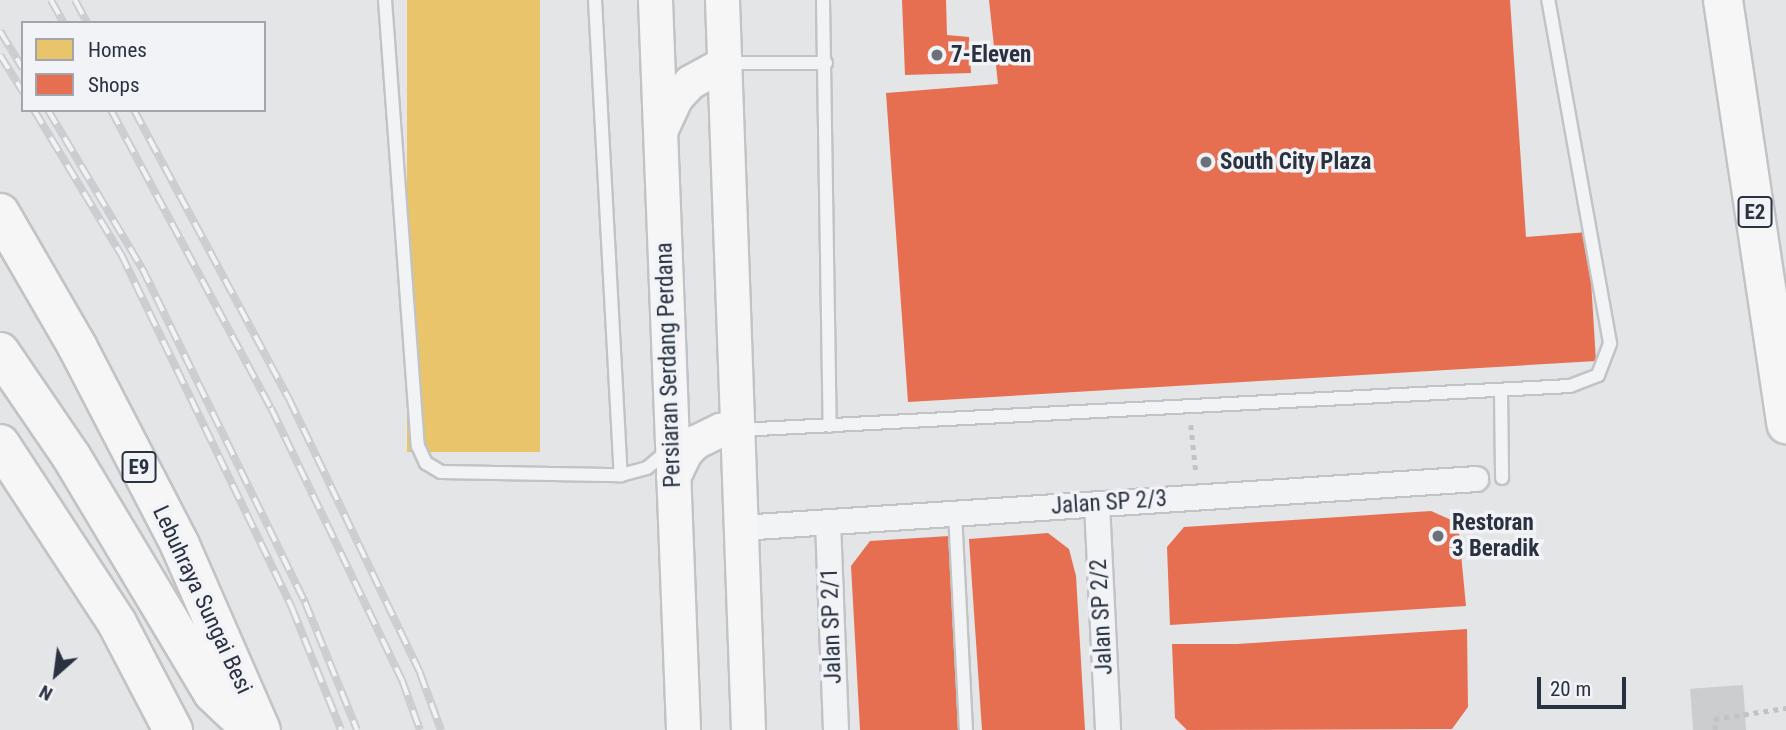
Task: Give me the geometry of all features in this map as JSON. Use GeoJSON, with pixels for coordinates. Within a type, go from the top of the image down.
{"type":"FeatureCollection","features":[{"type":"Feature","properties":{"kind":"highway","name":"E2"},"geometry":{"type":"LineString","coordinates":[[1723,0],[1786,424]]}},
{"type":"Feature","properties":{"kind":"highway","name":"Lebuhraya Sungai Besi"},"geometry":{"type":"LineString","coordinates":[[0,214],[77,346],[180,545],[261,730]]}},
{"type":"Feature","properties":{"kind":"highway"},"geometry":{"type":"LineString","coordinates":[[0,352],[71,456],[213,693],[253,730]]}},
{"type":"Feature","properties":{"kind":"highway"},"geometry":{"type":"LineString","coordinates":[[0,444],[117,623],[173,730]]}},
{"type":"Feature","properties":{"kind":"main road","name":"Persiaran Serdang Perdana"},"geometry":{"type":"LineString","coordinates":[[655,0],[683,730]]}},
{"type":"Feature","properties":{"kind":"main road"},"geometry":{"type":"LineString","coordinates":[[722,0],[748,730]]}},
{"type":"Feature","properties":{"kind":"main road"},"geometry":{"type":"LineString","coordinates":[[660,133],[666,114],[683,89],[706,70],[724,63]]}},
{"type":"Feature","properties":{"kind":"main road"},"geometry":{"type":"LineString","coordinates":[[673,477],[685,452],[695,442],[720,430],[738,430]]}},
{"type":"Feature","properties":{"kind":"street","name":"Jalan SP 2/3"},"geometry":{"type":"LineString","coordinates":[[741,528],[1476,479]]}},
{"type":"Feature","properties":{"kind":"street","name":"Jalan SP 2/2"},"geometry":{"type":"LineString","coordinates":[[1097,504],[1108,730]]}},
{"type":"Feature","properties":{"kind":"street","name":"Jalan SP 2/1"},"geometry":{"type":"LineString","coordinates":[[828,522],[836,730]]}},
{"type":"Feature","properties":{"kind":"lane"},"geometry":{"type":"LineString","coordinates":[[385,0],[418,446],[426,463],[441,472],[621,475],[656,463],[666,452],[671,425]]}},
{"type":"Feature","properties":{"kind":"lane"},"geometry":{"type":"LineString","coordinates":[[595,0],[621,475]]}},
{"type":"Feature","properties":{"kind":"lane"},"geometry":{"type":"LineString","coordinates":[[823,0],[830,426]]}},
{"type":"Feature","properties":{"kind":"lane"},"geometry":{"type":"LineString","coordinates":[[738,430],[1570,386],[1598,375],[1610,343],[1548,0]]}},
{"type":"Feature","properties":{"kind":"lane"},"geometry":{"type":"LineString","coordinates":[[724,63],[826,63]]}},
{"type":"Feature","properties":{"kind":"lane"},"geometry":{"type":"LineString","coordinates":[[1501,390],[1502,478]]}},
{"type":"Feature","properties":{"kind":"lane"},"geometry":{"type":"LineString","coordinates":[[955,513],[966,730]]}},
{"type":"Feature","properties":{"kind":"path"},"geometry":{"type":"LineString","coordinates":[[1192,427],[1195,451]]}},
{"type":"Feature","properties":{"kind":"path"},"geometry":{"type":"LineString","coordinates":[[1715,730],[1714,719],[1786,708]]}},
{"type":"Feature","properties":{"kind":"building: Homes"},"geometry":{"type":"Polygon","coordinates":[[[407,0],[540,0],[540,452],[407,452],[407,0]]]}},
{"type":"Feature","properties":{"kind":"building: Shops","name":"7-Eleven"},"geometry":{"type":"Polygon","coordinates":[[[902,0],[946,0],[947,35],[969,37],[971,73],[905,75],[902,0]]]}},
{"type":"Feature","properties":{"kind":"building: Shops","name":"South City Plaza"},"geometry":{"type":"Polygon","coordinates":[[[989,0],[1510,0],[1526,237],[1588,232],[1596,361],[908,402],[886,93],[998,84],[989,0]]]}},
{"type":"Feature","properties":{"kind":"building: Shops"},"geometry":{"type":"Polygon","coordinates":[[[1431,511],[1458,523],[1466,606],[1170,625],[1167,547],[1184,527],[1431,511]]]}},
{"type":"Feature","properties":{"kind":"building: Shops"},"geometry":{"type":"Polygon","coordinates":[[[1048,533],[1069,549],[1076,576],[1085,730],[982,730],[969,539],[1048,533]]]}},
{"type":"Feature","properties":{"kind":"building: Shops"},"geometry":{"type":"Polygon","coordinates":[[[949,536],[960,730],[860,730],[851,566],[870,541],[949,536]]]}},
{"type":"Feature","properties":{"kind":"building: Shops"},"geometry":{"type":"Polygon","coordinates":[[[1467,629],[1468,707],[1452,729],[1187,730],[1175,718],[1172,644],[1237,644],[1467,629]]]}},
{"type":"Feature","properties":{"kind":"building: Other"},"geometry":{"type":"Polygon","coordinates":[[[1743,685],[1746,730],[1693,730],[1690,689],[1743,685]]]}},
{"type":"Feature","properties":{"kind":"railway"},"geometry":{"type":"LineString","coordinates":[[51,0],[63,21]]}},
{"type":"Feature","properties":{"kind":"railway"},"geometry":{"type":"LineString","coordinates":[[75,0],[86,21]]}},
{"type":"Feature","properties":{"kind":"railway"},"geometry":{"type":"LineString","coordinates":[[0,31],[21,66]]}},
{"type":"Feature","properties":{"kind":"railway"},"geometry":{"type":"LineString","coordinates":[[0,55],[21,89]]}},
{"type":"Feature","properties":{"kind":"railway"},"geometry":{"type":"LineString","coordinates":[[35,112],[121,254],[292,608],[341,730]]}},
{"type":"Feature","properties":{"kind":"railway"},"geometry":{"type":"LineString","coordinates":[[49,112],[142,268],[305,602],[357,730]]}},
{"type":"Feature","properties":{"kind":"railway"},"geometry":{"type":"LineString","coordinates":[[112,112],[271,408],[402,680],[420,730]]}},
{"type":"Feature","properties":{"kind":"railway"},"geometry":{"type":"LineString","coordinates":[[135,112],[289,399],[420,673],[441,730]]}},
{"type":"Feature","properties":{"kind":"place","name":"7-Eleven"},"geometry":{"type":"Point","coordinates":[937,55]}},
{"type":"Feature","properties":{"kind":"place","name":"South City Plaza"},"geometry":{"type":"Point","coordinates":[1206,162]}},
{"type":"Feature","properties":{"kind":"place","name":"Restoran 3 Beradik"},"geometry":{"type":"Point","coordinates":[1438,536]}}]}
